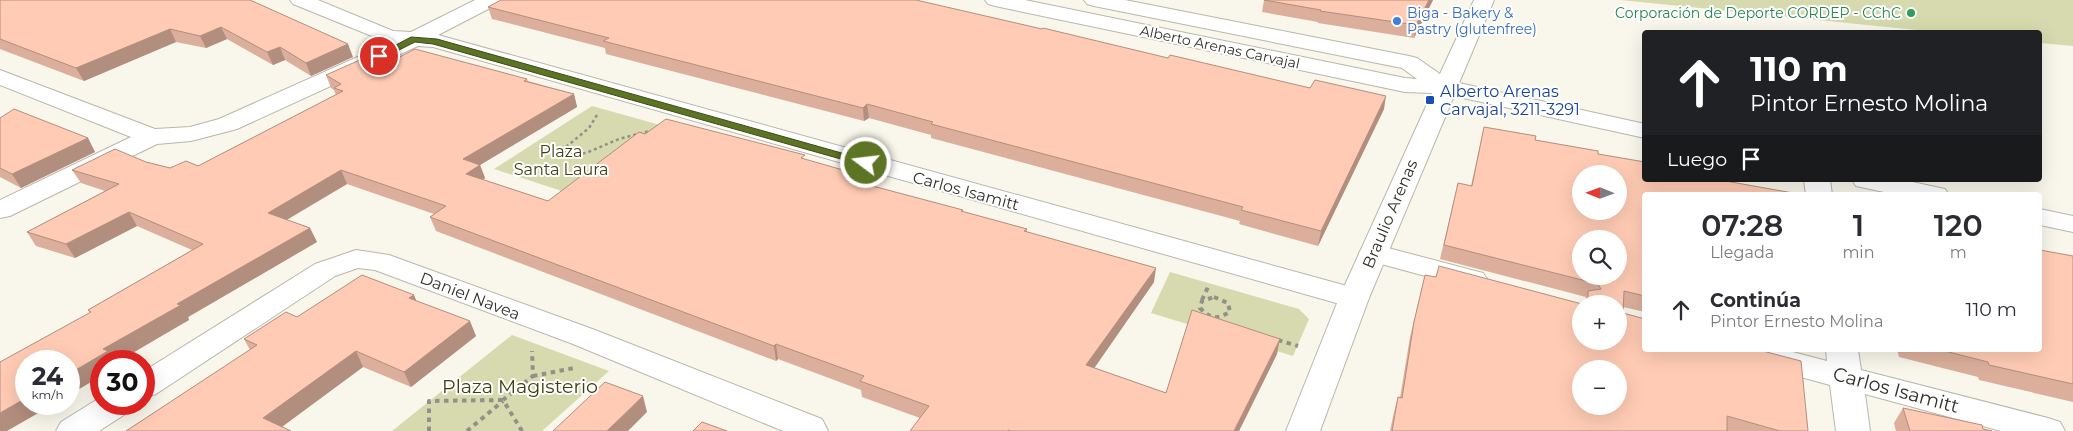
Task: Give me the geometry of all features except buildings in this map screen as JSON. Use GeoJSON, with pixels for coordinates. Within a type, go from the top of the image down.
{"type":"FeatureCollection","features":[{"type":"Feature","properties":{"kind":"street","name":"Carlos Isamitt"},"geometry":{"type":"LineString","coordinates":[[300,0],[389,37],[424,40],[1354,298]]}},
{"type":"Feature","properties":{"kind":"street"},"geometry":{"type":"LineString","coordinates":[[0,210],[152,137],[192,134],[228,124],[424,40],[491,0]]}},
{"type":"Feature","properties":{"kind":"street","name":"Alberto Arenas Carvajal"},"geometry":{"type":"LineString","coordinates":[[995,0],[1404,86],[1445,86],[1642,130]]}},
{"type":"Feature","properties":{"kind":"street","name":"Alberto Arenas Carvajal"},"geometry":{"type":"LineString","coordinates":[[1094,0],[1409,63],[1445,86]]}},
{"type":"Feature","properties":{"kind":"street","name":"Braulio Arenas"},"geometry":{"type":"LineString","coordinates":[[1303,431],[1354,298],[1484,0]]}},
{"type":"Feature","properties":{"kind":"street"},"geometry":{"type":"LineString","coordinates":[[0,77],[152,137]]}},
{"type":"Feature","properties":{"kind":"street"},"geometry":{"type":"LineString","coordinates":[[1874,182],[1922,192]]}},
{"type":"Feature","properties":{"kind":"street"},"geometry":{"type":"LineString","coordinates":[[2042,217],[2073,224]]}},
{"type":"Feature","properties":{"kind":"street"},"geometry":{"type":"LineString","coordinates":[[1373,253],[1496,286]]}},
{"type":"Feature","properties":{"kind":"street","name":"Daniel Navea"},"geometry":{"type":"LineString","coordinates":[[155,379],[325,270],[356,259],[379,262],[584,337],[801,424],[812,431]]}},
{"type":"Feature","properties":{"kind":"street","name":"Carlos Isamitt"},"geometry":{"type":"LineString","coordinates":[[1759,352],[1844,363],[2048,431]]}},
{"type":"Feature","properties":{"kind":"street"},"geometry":{"type":"LineString","coordinates":[[1844,363],[1853,431]]}},
{"type":"Feature","properties":{"kind":"street"},"geometry":{"type":"LineString","coordinates":[[73,431],[98,415]]}},
{"type":"Feature","properties":{"kind":"path"},"geometry":{"type":"LineString","coordinates":[[598,113],[588,129],[565,146],[563,150],[564,155],[572,157],[583,155],[618,139],[649,131],[679,111]]}},
{"type":"Feature","properties":{"kind":"path"},"geometry":{"type":"LineString","coordinates":[[1213,317],[1223,317],[1230,312],[1228,302],[1214,297],[1202,302],[1200,308],[1202,311],[1213,317],[1222,320]]}},
{"type":"Feature","properties":{"kind":"path"},"geometry":{"type":"LineString","coordinates":[[467,431],[533,376],[532,319]]}},
{"type":"Feature","properties":{"kind":"path"},"geometry":{"type":"LineString","coordinates":[[1276,339],[1330,358]]}},
{"type":"Feature","properties":{"kind":"path"},"geometry":{"type":"LineString","coordinates":[[429,431],[429,402],[503,400]]}},
{"type":"Feature","properties":{"kind":"path"},"geometry":{"type":"LineString","coordinates":[[503,400],[522,431]]}},
{"type":"Feature","properties":{"kind":"green space","name":"Corporación de Deporte CORDEP - CChC"},"geometry":{"type":"Polygon","coordinates":[[[1621,0],[2073,0],[2073,46],[2042,43],[2042,30],[1916,30],[1621,0]]]}},
{"type":"Feature","properties":{"kind":"green space","name":"Plaza Santa Laura"},"geometry":{"type":"Polygon","coordinates":[[[592,106],[660,125],[565,192],[494,169],[592,106]]]}},
{"type":"Feature","properties":{"kind":"green space"},"geometry":{"type":"Polygon","coordinates":[[[1170,272],[1299,309],[1309,319],[1293,356],[1151,313],[1170,272]]]}},
{"type":"Feature","properties":{"kind":"green space","name":"Plaza Magisterio"},"geometry":{"type":"Polygon","coordinates":[[[512,335],[609,371],[542,431],[392,431],[512,335]]]}},
{"type":"Feature","properties":{"kind":"place","name":"Corporación de Deporte CORDEP - CChC"},"geometry":{"type":"Point","coordinates":[1911,13]}},
{"type":"Feature","properties":{"kind":"place","name":"Biga - Bakery & Pastry (glutenfree)"},"geometry":{"type":"Point","coordinates":[1397,21]}},
{"type":"Feature","properties":{"kind":"place","name":"Alberto Arenas Carvajal, 3211-3291"},"geometry":{"type":"Point","coordinates":[1430,100]}},
{"type":"Feature","properties":{"kind":"route"},"geometry":{"type":"LineString","coordinates":[[379,56],[414,39],[434,41],[866,163]]}}]}
